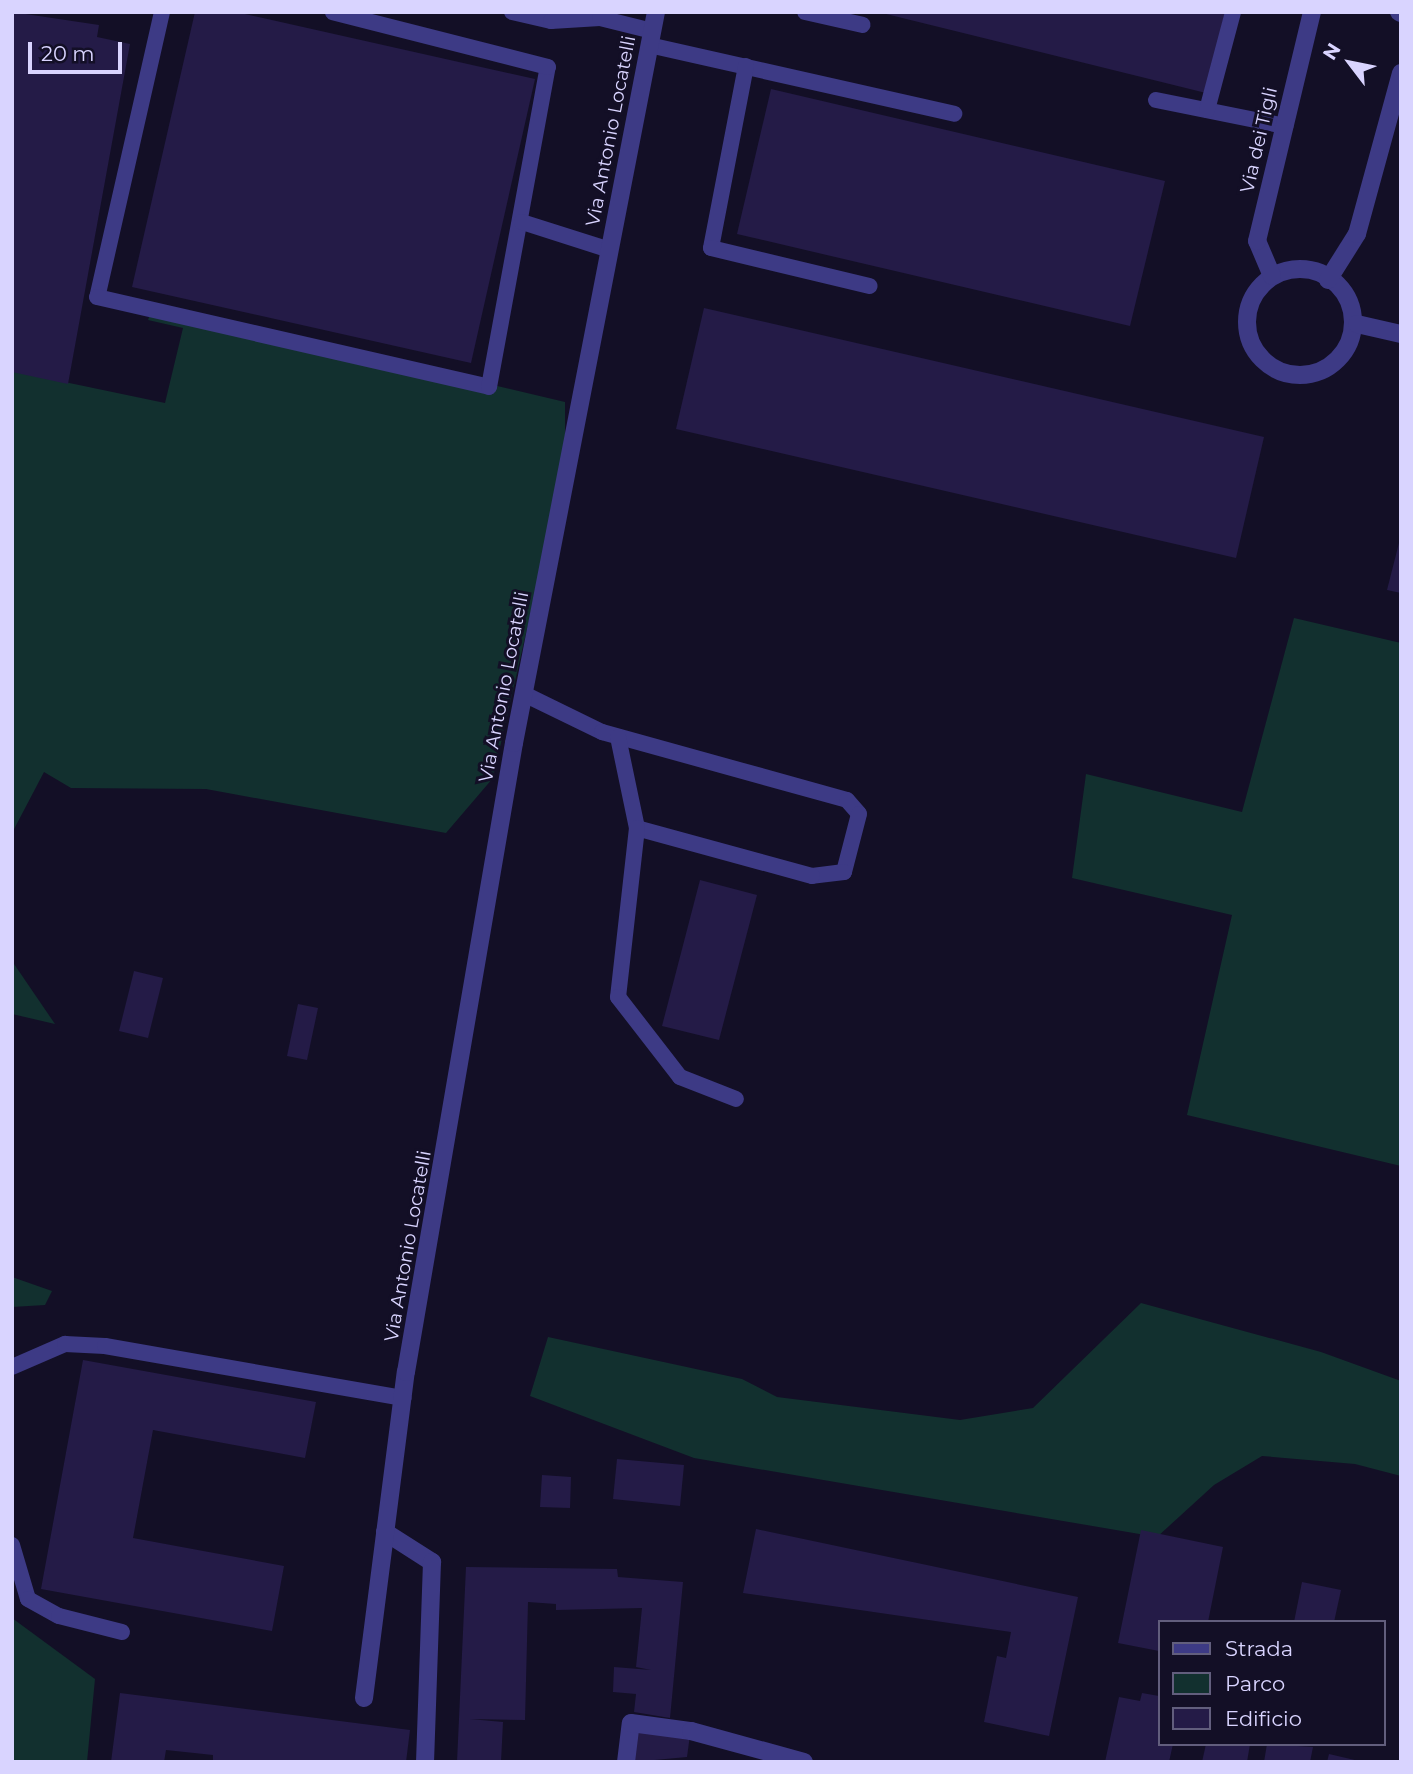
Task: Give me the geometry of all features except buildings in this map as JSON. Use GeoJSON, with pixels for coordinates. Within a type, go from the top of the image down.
{"type":"FeatureCollection","features":[{"type":"Feature","properties":{"kind":"street","name":"Via Antonio Locatelli"},"geometry":{"type":"LineString","coordinates":[[364,1698],[406,1373],[524,694],[656,12]]}},
{"type":"Feature","properties":{"kind":"street","name":"Via dei Tigli"},"geometry":{"type":"LineString","coordinates":[[1272,276],[1257,241],[1311,12]]}},
{"type":"Feature","properties":{"kind":"street"},"geometry":{"type":"LineString","coordinates":[[1328,280],[1357,234],[1401,73]]}},
{"type":"Feature","properties":{"kind":"street"},"geometry":{"type":"LineString","coordinates":[[1301,269],[1328,280],[1347,292],[1357,324],[1324,368],[1287,378],[1259,356],[1245,325],[1249,301],[1272,276],[1301,269]]}},
{"type":"Feature","properties":{"kind":"street"},"geometry":{"type":"LineString","coordinates":[[1357,324],[1401,334]]}},
{"type":"Feature","properties":{"kind":"street"},"geometry":{"type":"LineString","coordinates":[[385,1532],[432,1562],[425,1762]]}},
{"type":"Feature","properties":{"kind":"street"},"geometry":{"type":"LineString","coordinates":[[626,1762],[631,1723],[691,1731],[804,1762]]}},
{"type":"Feature","properties":{"kind":"lane"},"geometry":{"type":"LineString","coordinates":[[162,12],[97,297],[489,387],[522,222],[548,66],[332,12]]}},
{"type":"Feature","properties":{"kind":"lane"},"geometry":{"type":"LineString","coordinates":[[512,12],[551,21],[600,19],[650,38],[746,66],[954,114]]}},
{"type":"Feature","properties":{"kind":"lane"},"geometry":{"type":"LineString","coordinates":[[805,12],[863,25]]}},
{"type":"Feature","properties":{"kind":"lane"},"geometry":{"type":"LineString","coordinates":[[1207,110],[1233,12]]}},
{"type":"Feature","properties":{"kind":"lane"},"geometry":{"type":"LineString","coordinates":[[746,66],[711,248],[869,286]]}},
{"type":"Feature","properties":{"kind":"lane"},"geometry":{"type":"LineString","coordinates":[[1156,100],[1284,126]]}},
{"type":"Feature","properties":{"kind":"lane"},"geometry":{"type":"LineString","coordinates":[[522,222],[610,250]]}},
{"type":"Feature","properties":{"kind":"lane"},"geometry":{"type":"LineString","coordinates":[[524,694],[618,737],[847,800],[859,814],[844,872],[812,876],[637,828]]}},
{"type":"Feature","properties":{"kind":"lane"},"geometry":{"type":"LineString","coordinates":[[618,737],[637,828],[618,997],[680,1077],[736,1099]]}},
{"type":"Feature","properties":{"kind":"lane"},"geometry":{"type":"LineString","coordinates":[[12,1367],[65,1344],[105,1346],[404,1398]]}},
{"type":"Feature","properties":{"kind":"lane"},"geometry":{"type":"LineString","coordinates":[[12,1545],[28,1599],[58,1616],[122,1632]]}},
{"type":"Feature","properties":{"kind":"green space"},"geometry":{"type":"Polygon","coordinates":[[[153,305],[565,402],[565,462],[493,778],[446,833],[206,789],[71,788],[44,772],[12,833],[12,371],[165,403],[183,328],[148,320],[153,305]]]}},
{"type":"Feature","properties":{"kind":"green space"},"geometry":{"type":"Polygon","coordinates":[[[1294,618],[1401,643],[1401,1166],[1187,1115],[1232,915],[1072,878],[1086,774],[1242,812],[1294,618]]]}},
{"type":"Feature","properties":{"kind":"green space"},"geometry":{"type":"Polygon","coordinates":[[[12,961],[55,1024],[12,1014],[12,961]]]}},
{"type":"Feature","properties":{"kind":"green space"},"geometry":{"type":"Polygon","coordinates":[[[12,1277],[52,1291],[45,1305],[12,1307],[12,1277]]]}},
{"type":"Feature","properties":{"kind":"green space"},"geometry":{"type":"Polygon","coordinates":[[[1141,1303],[1321,1352],[1401,1381],[1401,1476],[1355,1464],[1262,1456],[1214,1485],[1157,1537],[694,1458],[530,1396],[548,1337],[742,1379],[777,1397],[960,1420],[1033,1408],[1141,1303]]]}},
{"type":"Feature","properties":{"kind":"green space"},"geometry":{"type":"Polygon","coordinates":[[[12,1618],[95,1679],[87,1762],[12,1762],[12,1618]]]}}]}
